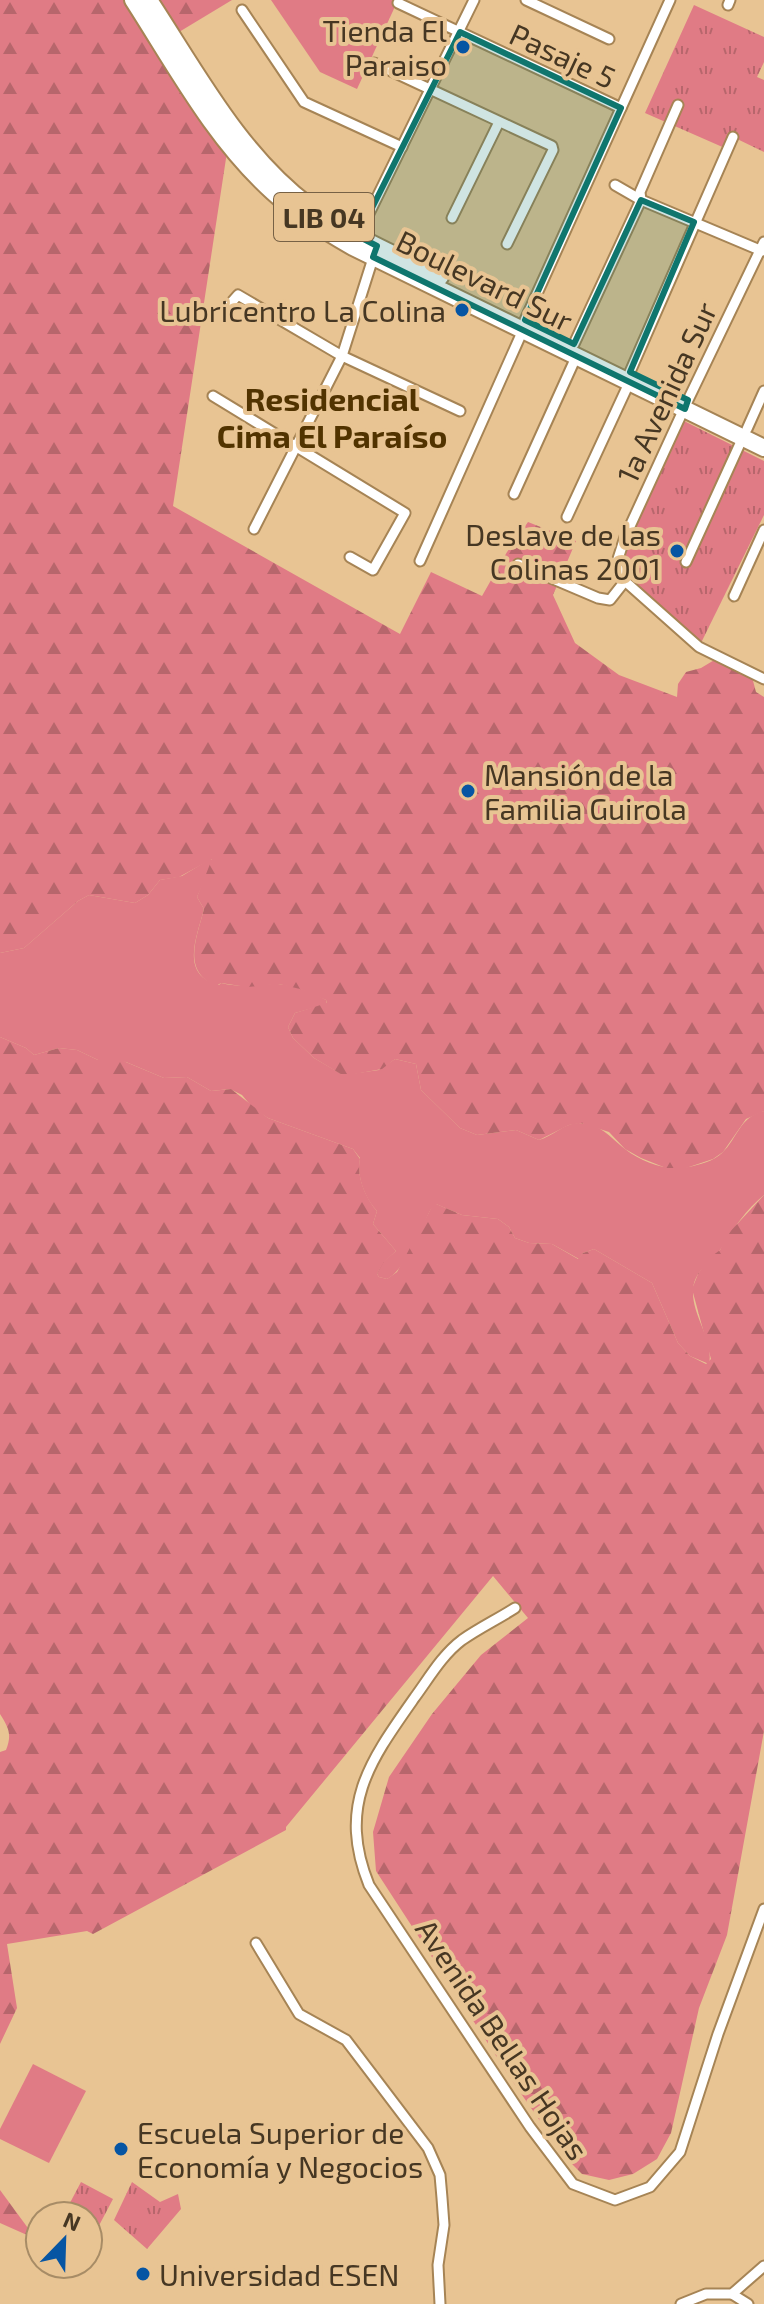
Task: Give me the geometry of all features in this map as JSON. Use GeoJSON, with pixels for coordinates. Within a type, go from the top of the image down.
{"type":"FeatureCollection","features":[{"type":"Feature","properties":{"kind":"highway","name":"Boulevard Sur"},"geometry":{"type":"LineString","coordinates":[[133,0],[213,123],[271,191],[307,219],[745,433],[764,448]]}},
{"type":"Feature","properties":{"kind":"highway","name":"Boulevard Sur"},"geometry":{"type":"LineString","coordinates":[[149,0],[231,126],[261,164],[308,205],[358,236],[375,251]]}},
{"type":"Feature","properties":{"kind":"highway","name":"Boulevard Sur"},"geometry":{"type":"LineString","coordinates":[[745,433],[764,437]]}},
{"type":"Feature","properties":{"kind":"street"},"geometry":{"type":"LineString","coordinates":[[358,236],[474,0]]}},
{"type":"Feature","properties":{"kind":"street"},"geometry":{"type":"LineString","coordinates":[[526,0],[609,39]]}},
{"type":"Feature","properties":{"kind":"street"},"geometry":{"type":"LineString","coordinates":[[420,561],[670,0]]}},
{"type":"Feature","properties":{"kind":"street","name":"Pasaje 5"},"geometry":{"type":"LineString","coordinates":[[398,3],[621,108]]}},
{"type":"Feature","properties":{"kind":"street"},"geometry":{"type":"LineString","coordinates":[[242,10],[304,102],[402,147]]}},
{"type":"Feature","properties":{"kind":"street"},"geometry":{"type":"LineString","coordinates":[[374,63],[554,148],[507,244]]}},
{"type":"Feature","properties":{"kind":"street"},"geometry":{"type":"LineString","coordinates":[[514,494],[641,200],[640,192],[678,105]]}},
{"type":"Feature","properties":{"kind":"street"},"geometry":{"type":"LineString","coordinates":[[452,218],[499,122]]}},
{"type":"Feature","properties":{"kind":"street"},"geometry":{"type":"LineString","coordinates":[[567,517],[733,137]]}},
{"type":"Feature","properties":{"kind":"street"},"geometry":{"type":"LineString","coordinates":[[615,185],[641,200],[763,248]]}},
{"type":"Feature","properties":{"kind":"street","name":"1a Avenida Sur"},"geometry":{"type":"LineString","coordinates":[[625,581],[616,565],[617,558],[763,248]]}},
{"type":"Feature","properties":{"kind":"street"},"geometry":{"type":"LineString","coordinates":[[254,529],[342,356],[375,251]]}},
{"type":"Feature","properties":{"kind":"street"},"geometry":{"type":"LineString","coordinates":[[230,304],[238,295],[342,356],[460,411]]}},
{"type":"Feature","properties":{"kind":"street"},"geometry":{"type":"LineString","coordinates":[[686,562],[764,391]]}},
{"type":"Feature","properties":{"kind":"street"},"geometry":{"type":"LineString","coordinates":[[213,396],[405,513],[373,570],[350,557]]}},
{"type":"Feature","properties":{"kind":"street"},"geometry":{"type":"LineString","coordinates":[[734,596],[764,530]]}},
{"type":"Feature","properties":{"kind":"street"},"geometry":{"type":"LineString","coordinates":[[518,564],[610,600],[625,581],[699,647],[764,679]]}},
{"type":"Feature","properties":{"kind":"street","name":"Avenida Bellas Hojas"},"geometry":{"type":"LineString","coordinates":[[515,1608],[453,1648],[408,1707],[379,1748],[367,1775],[357,1806],[355,1831],[358,1857],[369,1885],[530,2127],[573,2184],[615,2200],[650,2187],[680,2152],[718,2034],[764,1912]]}},
{"type":"Feature","properties":{"kind":"street"},"geometry":{"type":"LineString","coordinates":[[256,1943],[299,2014],[346,2040],[428,2148],[440,2175],[442,2198],[444,2225],[438,2265],[440,2304]]}},
{"type":"Feature","properties":{"kind":"street"},"geometry":{"type":"LineString","coordinates":[[732,2294],[764,2266]]}},
{"type":"Feature","properties":{"kind":"street"},"geometry":{"type":"LineString","coordinates":[[681,2304],[706,2294],[732,2294],[748,2304]]}},
{"type":"Feature","properties":{"kind":"highlighted area"},"geometry":{"type":"Polygon","coordinates":[[[460,32],[621,108],[525,320],[574,344],[641,200],[694,222],[630,372],[688,400],[685,409],[577,355],[373,257],[377,246],[358,236],[460,32]]]}},
{"type":"Feature","properties":{"kind":"green space"},"geometry":{"type":"Polygon","coordinates":[[[0,0],[129,0],[227,152],[173,506],[400,634],[431,572],[482,596],[528,522],[576,541],[553,595],[575,643],[619,675],[677,697],[678,684],[686,672],[716,659],[752,677],[756,692],[764,697],[764,1111],[746,1119],[723,1152],[713,1159],[686,1168],[666,1168],[625,1149],[609,1132],[581,1123],[569,1125],[539,1140],[516,1130],[477,1135],[460,1128],[421,1090],[416,1064],[395,1059],[382,1069],[344,1076],[314,1058],[293,1038],[288,1027],[295,1013],[327,1003],[326,1000],[279,984],[247,987],[221,983],[216,986],[198,972],[194,952],[204,909],[197,897],[212,859],[179,877],[160,880],[148,895],[135,903],[89,895],[24,948],[0,953],[0,0]]]}},
{"type":"Feature","properties":{"kind":"green space"},"geometry":{"type":"Polygon","coordinates":[[[157,0],[232,0],[179,32],[157,0]]]}},
{"type":"Feature","properties":{"kind":"green space"},"geometry":{"type":"Polygon","coordinates":[[[271,0],[398,0],[357,89],[320,72],[271,0]]]}},
{"type":"Feature","properties":{"kind":"green space"},"geometry":{"type":"Polygon","coordinates":[[[694,5],[764,37],[764,62],[757,77],[764,80],[764,152],[733,137],[727,149],[645,113],[694,5]]]}},
{"type":"Feature","properties":{"kind":"green space"},"geometry":{"type":"Polygon","coordinates":[[[680,419],[764,461],[764,515],[699,647],[620,575],[618,554],[680,419]]]}},
{"type":"Feature","properties":{"kind":"green space"},"geometry":{"type":"Polygon","coordinates":[[[210,859],[214,860],[197,897],[204,909],[194,954],[199,973],[219,985],[278,984],[303,989],[326,1000],[327,1004],[295,1013],[288,1027],[293,1038],[314,1058],[343,1075],[379,1070],[395,1059],[416,1064],[421,1090],[460,1128],[477,1135],[516,1130],[539,1140],[578,1123],[593,1125],[639,1158],[671,1168],[692,1166],[715,1158],[749,1118],[764,1111],[764,1195],[699,1272],[694,1285],[696,1311],[709,1347],[709,1364],[690,1356],[678,1343],[652,1283],[594,1249],[583,1253],[579,1259],[552,1244],[529,1243],[515,1238],[509,1227],[498,1219],[462,1215],[436,1204],[402,1265],[387,1279],[379,1277],[377,1274],[382,1263],[396,1251],[373,1224],[377,1211],[362,1186],[360,1158],[353,1149],[268,1118],[242,1095],[230,1089],[211,1091],[187,1077],[164,1078],[126,1062],[98,1060],[77,1050],[59,1048],[34,1055],[26,1048],[0,1037],[0,953],[24,948],[89,895],[135,903],[148,895],[160,880],[182,876],[210,859]]]}},
{"type":"Feature","properties":{"kind":"green space"},"geometry":{"type":"Polygon","coordinates":[[[0,1037],[26,1048],[34,1055],[59,1048],[77,1050],[98,1060],[121,1060],[164,1078],[187,1077],[211,1091],[231,1089],[268,1118],[353,1149],[360,1159],[359,1173],[363,1187],[377,1211],[373,1224],[396,1251],[383,1263],[377,1274],[379,1277],[387,1279],[397,1272],[434,1203],[462,1215],[498,1219],[509,1227],[515,1238],[529,1243],[552,1244],[578,1259],[583,1253],[594,1249],[652,1283],[678,1343],[690,1356],[706,1364],[711,1359],[692,1289],[708,1259],[720,1250],[727,1235],[764,1195],[764,1731],[727,1935],[699,2008],[671,2133],[657,2159],[633,2174],[609,2180],[582,2174],[565,2157],[376,1871],[373,1832],[389,1777],[432,1714],[481,1655],[528,1618],[493,1576],[286,1830],[93,1934],[87,1931],[7,1944],[17,2008],[0,2044],[0,1752],[6,1750],[9,1736],[0,1714],[0,1037]]]}},
{"type":"Feature","properties":{"kind":"green space"},"geometry":{"type":"Polygon","coordinates":[[[33,2064],[86,2091],[49,2163],[0,2139],[0,2129],[33,2064]]]}},
{"type":"Feature","properties":{"kind":"green space"},"geometry":{"type":"Polygon","coordinates":[[[81,2182],[113,2199],[104,2216],[104,2200],[71,2200],[81,2182]]]}},
{"type":"Feature","properties":{"kind":"green space"},"geometry":{"type":"Polygon","coordinates":[[[132,2182],[160,2202],[178,2194],[181,2209],[147,2249],[114,2220],[132,2182]]]}},
{"type":"Feature","properties":{"kind":"green space"},"geometry":{"type":"Polygon","coordinates":[[[0,2190],[24,2223],[24,2234],[0,2223],[0,2190]]]}},
{"type":"Feature","properties":{"kind":"place","name":"Tienda El Paraiso"},"geometry":{"type":"Point","coordinates":[463,47]}},
{"type":"Feature","properties":{"kind":"place","name":"Lubricentro La Colina"},"geometry":{"type":"Point","coordinates":[462,310]}},
{"type":"Feature","properties":{"kind":"place","name":"Deslave de las Colinas 2001"},"geometry":{"type":"Point","coordinates":[677,551]}},
{"type":"Feature","properties":{"kind":"place","name":"Mansión de la Familia Guirola"},"geometry":{"type":"Point","coordinates":[468,791]}},
{"type":"Feature","properties":{"kind":"place","name":"Escuela Superior de Economía y Negocios"},"geometry":{"type":"Point","coordinates":[121,2149]}},
{"type":"Feature","properties":{"kind":"place","name":"Universidad ESEN"},"geometry":{"type":"Point","coordinates":[143,2274]}},
{"type":"Feature","properties":{"kind":"district","name":"Residencial Cima El Paraíso"},"geometry":{"type":"Point","coordinates":[332,416]}}]}
